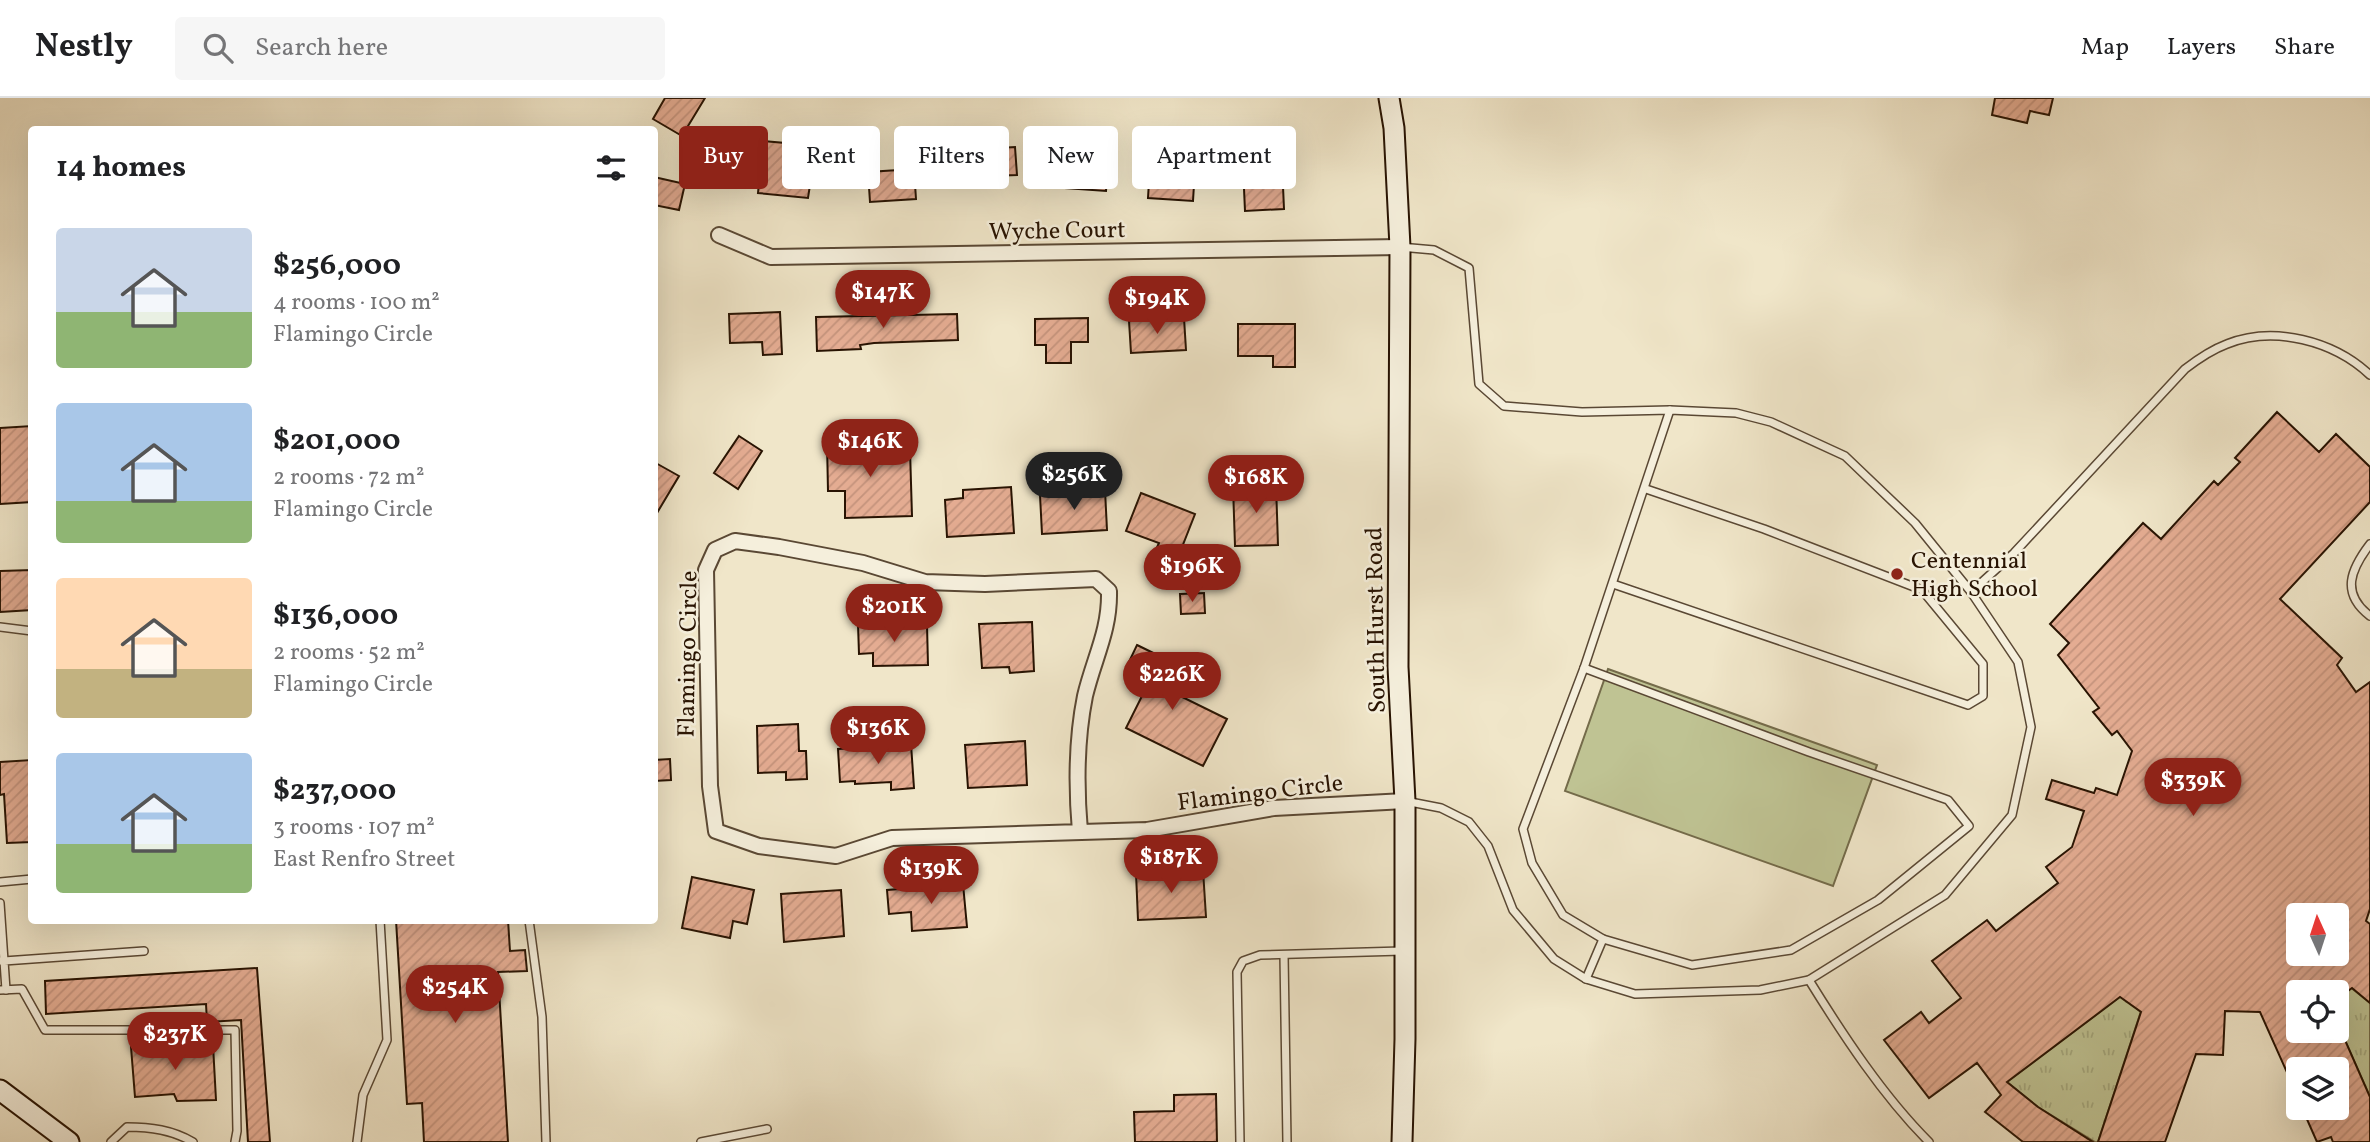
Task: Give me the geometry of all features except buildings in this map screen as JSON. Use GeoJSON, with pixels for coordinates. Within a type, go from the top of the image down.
{"type":"FeatureCollection","features":[{"type":"Feature","properties":{"kind":"street","name":"South Hurst Road"},"geometry":{"type":"LineString","coordinates":[[1389,98],[1394,128],[1400,247],[1398,667],[1405,801],[1402,1142]]}},
{"type":"Feature","properties":{"kind":"street","name":"Wyche Court"},"geometry":{"type":"LineString","coordinates":[[719,234],[771,257],[1400,247]]}},
{"type":"Feature","properties":{"kind":"street","name":"Flamingo Circle"},"geometry":{"type":"LineString","coordinates":[[1080,832],[1076,784],[1078,742],[1086,695],[1110,615],[1109,591],[1096,579],[985,584],[925,582],[863,563],[779,547],[735,541],[715,550],[706,570],[710,786],[716,831],[759,846],[836,856],[892,838],[1147,830],[1274,808],[1405,801]]}},
{"type":"Feature","properties":{"kind":"street"},"geometry":{"type":"LineString","coordinates":[[0,1090],[69,1142]]}},
{"type":"Feature","properties":{"kind":"lane"},"geometry":{"type":"LineString","coordinates":[[1400,247],[1434,250],[1469,268],[1479,384],[1504,406],[1582,412],[1736,412],[1771,422],[1845,456],[1915,523],[1971,592],[2018,662],[2031,727],[2011,815],[1945,895],[1809,980],[1760,990],[1635,994],[1586,979],[1554,959],[1513,910],[1488,846],[1468,821],[1441,808],[1405,801]]}},
{"type":"Feature","properties":{"kind":"lane"},"geometry":{"type":"LineString","coordinates":[[1971,592],[2014,554],[2177,378],[2204,355],[2228,343],[2252,337],[2286,336],[2323,345],[2360,365],[2370,375]]}},
{"type":"Feature","properties":{"kind":"lane"},"geometry":{"type":"LineString","coordinates":[[1584,668],[1809,752],[1948,800],[1969,826],[1878,900],[1791,950],[1692,965],[1603,939],[1563,915],[1532,863],[1522,829],[1584,668],[1646,489],[1670,410]]}},
{"type":"Feature","properties":{"kind":"lane"},"geometry":{"type":"LineString","coordinates":[[1613,584],[1968,705],[1983,696],[1983,664],[1922,590],[1764,529],[1646,489]]}},
{"type":"Feature","properties":{"kind":"lane"},"geometry":{"type":"LineString","coordinates":[[2370,544],[2355,564],[2351,581],[2358,603],[2370,616]]}},
{"type":"Feature","properties":{"kind":"lane"},"geometry":{"type":"LineString","coordinates":[[0,627],[28,630]]}},
{"type":"Feature","properties":{"kind":"lane"},"geometry":{"type":"LineString","coordinates":[[0,882],[28,879]]}},
{"type":"Feature","properties":{"kind":"lane"},"geometry":{"type":"LineString","coordinates":[[0,903],[3,990],[22,989],[45,1030],[235,1030],[235,1142]]}},
{"type":"Feature","properties":{"kind":"lane"},"geometry":{"type":"LineString","coordinates":[[357,1142],[363,1096],[387,1040],[380,924]]}},
{"type":"Feature","properties":{"kind":"lane"},"geometry":{"type":"LineString","coordinates":[[530,924],[542,1017],[547,1142]]}},
{"type":"Feature","properties":{"kind":"lane"},"geometry":{"type":"LineString","coordinates":[[1586,979],[1603,939]]}},
{"type":"Feature","properties":{"kind":"lane"},"geometry":{"type":"LineString","coordinates":[[2,961],[144,950]]}},
{"type":"Feature","properties":{"kind":"lane"},"geometry":{"type":"LineString","coordinates":[[1240,1142],[1237,972],[1243,961],[1260,955],[1405,951]]}},
{"type":"Feature","properties":{"kind":"lane"},"geometry":{"type":"LineString","coordinates":[[1284,955],[1287,1142]]}},
{"type":"Feature","properties":{"kind":"lane"},"geometry":{"type":"LineString","coordinates":[[1809,980],[1845,1036],[1912,1125],[1929,1142]]}},
{"type":"Feature","properties":{"kind":"lane"},"geometry":{"type":"LineString","coordinates":[[111,1142],[127,1127],[150,1127],[177,1133],[193,1142]]}},
{"type":"Feature","properties":{"kind":"lane"},"geometry":{"type":"LineString","coordinates":[[701,1142],[766,1129]]}},
{"type":"Feature","properties":{"kind":"green space"},"geometry":{"type":"Polygon","coordinates":[[[1608,669],[1877,765],[1833,886],[1565,791],[1608,669]]]}},
{"type":"Feature","properties":{"kind":"green space"},"geometry":{"type":"Polygon","coordinates":[[[2349,986],[2370,1003],[2370,1097],[2346,1043],[2349,1043],[2349,986]]]}},
{"type":"Feature","properties":{"kind":"green space"},"geometry":{"type":"Polygon","coordinates":[[[2130,989],[2145,999],[2098,1142],[2095,1142],[2038,1107],[2007,1082],[2130,989]]]}},
{"type":"Feature","properties":{"kind":"place","name":"Centennial High School"},"geometry":{"type":"Point","coordinates":[1897,574]}}]}
